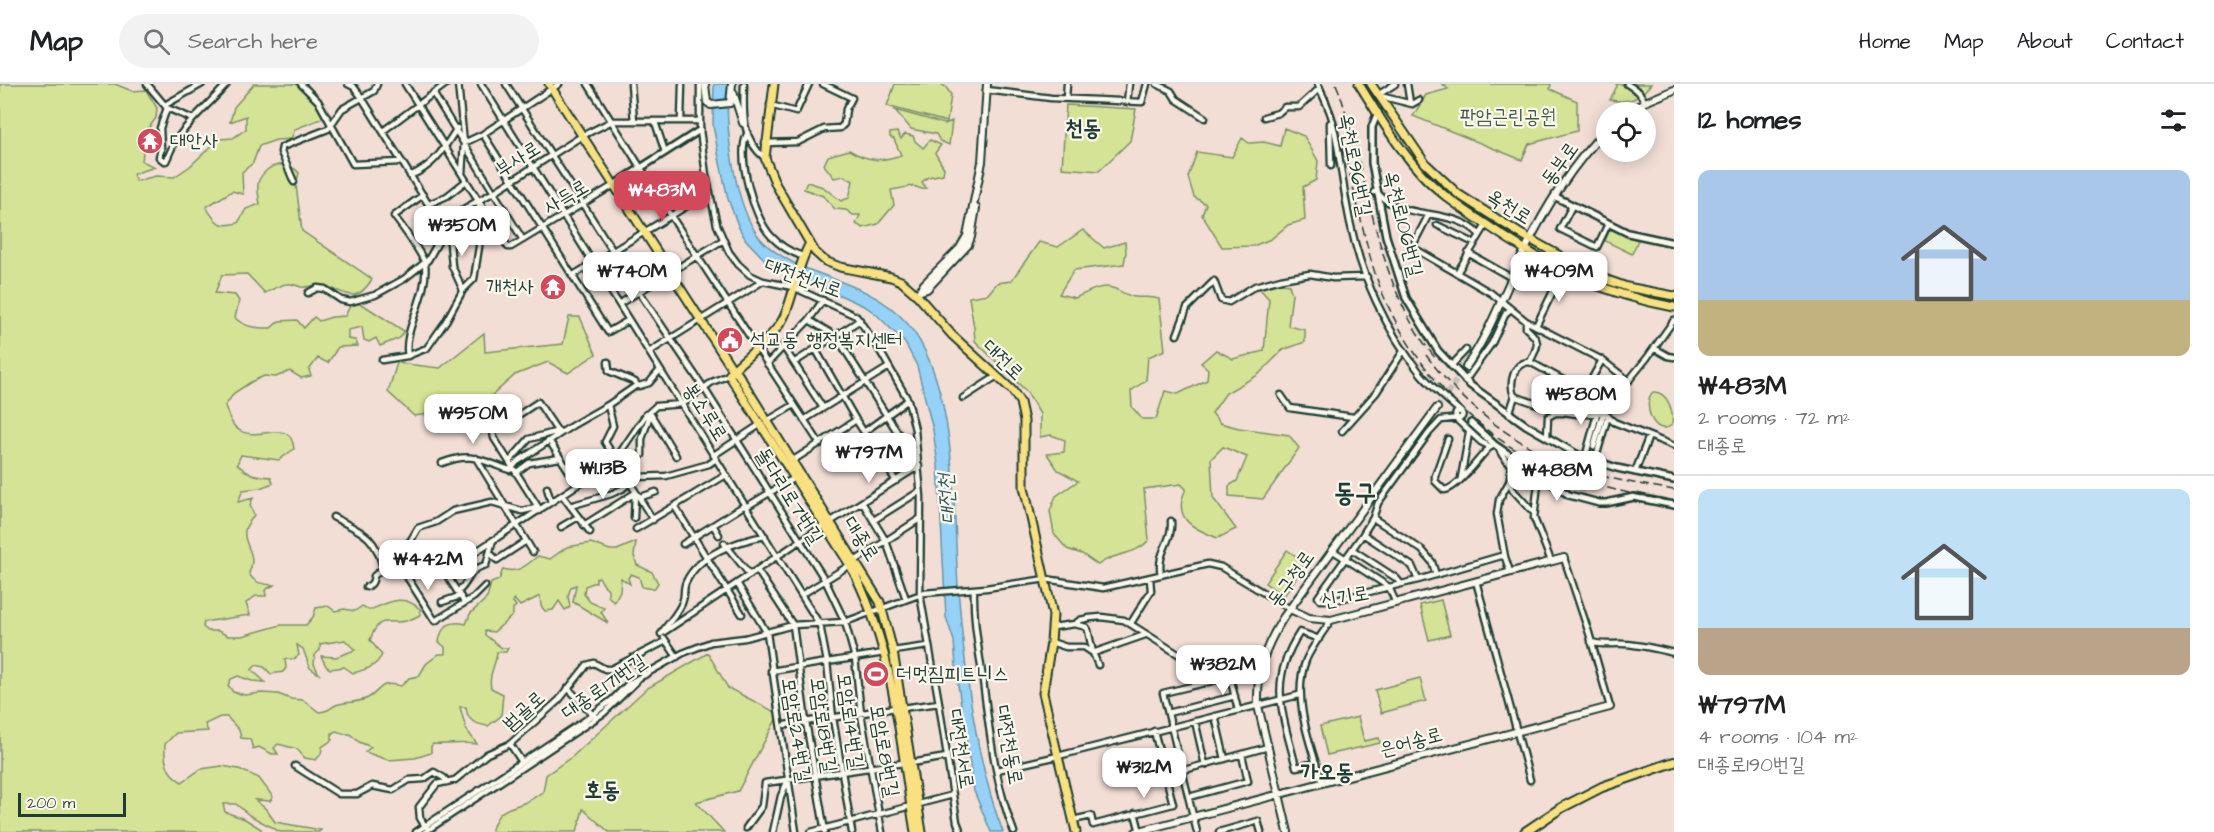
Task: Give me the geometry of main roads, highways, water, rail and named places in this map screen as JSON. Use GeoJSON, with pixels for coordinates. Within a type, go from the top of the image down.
{"type":"FeatureCollection","features":[{"type":"Feature","properties":{"kind":"highway"},"geometry":{"type":"LineString","coordinates":[[1525,832],[1561,808],[1602,787],[1674,762]]}},
{"type":"Feature","properties":{"kind":"highway"},"geometry":{"type":"LineString","coordinates":[[1532,832],[1566,809],[1606,790],[1674,767]]}},
{"type":"Feature","properties":{"kind":"main road"},"geometry":{"type":"LineString","coordinates":[[705,84],[707,102],[713,105],[728,105],[731,102],[732,87]]}},
{"type":"Feature","properties":{"kind":"main road","name":"대전로"},"geometry":{"type":"LineString","coordinates":[[774,84],[765,143],[765,158],[776,185],[810,243],[825,261],[840,267],[891,277],[919,293],[952,335],[1012,390],[1020,402],[1023,412],[1024,487],[1053,615],[1052,642],[1043,693],[1076,832]]}},
{"type":"Feature","properties":{"kind":"main road","name":"옥천로"},"geometry":{"type":"LineString","coordinates":[[1371,84],[1425,163],[1458,194],[1530,240],[1596,276],[1627,287],[1674,296]]}},
{"type":"Feature","properties":{"kind":"main road","name":"옥천로"},"geometry":{"type":"LineString","coordinates":[[1362,85],[1419,172],[1451,201],[1486,225],[1563,271],[1610,292],[1674,307]]}},
{"type":"Feature","properties":{"kind":"main road","name":"대종로"},"geometry":{"type":"LineString","coordinates":[[550,87],[701,321],[731,373],[738,374],[794,478],[882,608],[893,651],[898,708],[915,806],[922,832]]}},
{"type":"Feature","properties":{"kind":"main road"},"geometry":{"type":"LineString","coordinates":[[732,87],[743,123]]}},
{"type":"Feature","properties":{"kind":"main road"},"geometry":{"type":"LineString","coordinates":[[919,293],[927,290],[968,245],[973,228],[984,142],[986,87]]}},
{"type":"Feature","properties":{"kind":"main road"},"geometry":{"type":"LineString","coordinates":[[1645,102],[1674,90]]}},
{"type":"Feature","properties":{"kind":"main road","name":"동부로"},"geometry":{"type":"LineString","coordinates":[[1525,249],[1571,172],[1596,143]]}},
{"type":"Feature","properties":{"kind":"main road"},"geometry":{"type":"LineString","coordinates":[[731,373],[777,329],[784,317],[802,257],[810,243]]}},
{"type":"Feature","properties":{"kind":"main road"},"geometry":{"type":"LineString","coordinates":[[1466,368],[1484,340],[1525,249]]}},
{"type":"Feature","properties":{"kind":"main road","name":"동구청로"},"geometry":{"type":"LineString","coordinates":[[1288,832],[1258,706],[1257,685],[1268,642],[1332,550],[1437,408]]}},
{"type":"Feature","properties":{"kind":"main road","name":"대종로"},"geometry":{"type":"LineString","coordinates":[[764,422],[792,461],[827,524]]}},
{"type":"Feature","properties":{"kind":"main road","name":"신기로"},"geometry":{"type":"LineString","coordinates":[[1290,609],[1309,618],[1331,620],[1564,558]]}},
{"type":"Feature","properties":{"kind":"main road","name":"대종로"},"geometry":{"type":"LineString","coordinates":[[853,563],[872,612],[898,708]]}},
{"type":"Feature","properties":{"kind":"main road","name":"은어송로"},"geometry":{"type":"LineString","coordinates":[[1139,832],[1610,707]]}},
{"type":"Feature","properties":{"kind":"main road","name":"대종로"},"geometry":{"type":"LineString","coordinates":[[915,806],[915,832]]}},
{"type":"Feature","properties":{"kind":"water","name":"대전천"},"geometry":{"type":"Polygon","coordinates":[[[714,84],[728,84],[729,140],[732,161],[748,218],[756,233],[770,248],[788,260],[857,288],[896,312],[907,323],[924,350],[937,382],[951,455],[959,600],[969,688],[986,778],[1003,832],[991,832],[974,791],[957,678],[954,641],[946,617],[938,465],[933,430],[917,366],[905,343],[876,314],[831,291],[789,275],[764,259],[746,240],[728,199],[719,158],[713,125],[714,84]]]}},
{"type":"Feature","properties":{"kind":"tunnel"},"geometry":{"type":"LineString","coordinates":[[1353,196],[1374,192]]}},
{"type":"Feature","properties":{"kind":"tunnel"},"geometry":{"type":"LineString","coordinates":[[1437,408],[1466,367]]}},
{"type":"Feature","properties":{"kind":"tunnel"},"geometry":{"type":"LineString","coordinates":[[1581,492],[1594,446]]}},
{"type":"Feature","properties":{"kind":"railway"},"geometry":{"type":"LineString","coordinates":[[1322,84],[1329,99],[1377,279],[1389,309],[1405,337],[1444,390],[1492,433],[1518,452],[1547,467],[1593,484],[1674,502]]}},
{"type":"Feature","properties":{"kind":"railway"},"geometry":{"type":"LineString","coordinates":[[1336,84],[1391,279],[1418,335],[1437,360]]}},
{"type":"Feature","properties":{"kind":"railway"},"geometry":{"type":"LineString","coordinates":[[1426,355],[1441,374],[1476,409],[1538,452],[1584,471],[1674,490]]}},
{"type":"Feature","properties":{"kind":"place","name":"대안사"},"geometry":{"type":"Point","coordinates":[150,141]}},
{"type":"Feature","properties":{"kind":"place","name":"개천사"},"geometry":{"type":"Point","coordinates":[553,287]}},
{"type":"Feature","properties":{"kind":"place","name":"석교동 행정복지센터"},"geometry":{"type":"Point","coordinates":[730,340]}},
{"type":"Feature","properties":{"kind":"place","name":"더멋짐피트니스"},"geometry":{"type":"Point","coordinates":[876,674]}},
{"type":"Feature","properties":{"kind":"district","name":"천동"},"geometry":{"type":"Point","coordinates":[1083,128]}},
{"type":"Feature","properties":{"kind":"district","name":"동구"},"geometry":{"type":"Point","coordinates":[1355,493]}},
{"type":"Feature","properties":{"kind":"district","name":"가오동"},"geometry":{"type":"Point","coordinates":[1327,772]}},
{"type":"Feature","properties":{"kind":"district","name":"호동"},"geometry":{"type":"Point","coordinates":[602,790]}},
{"type":"Feature","properties":{"kind":"park label","name":"판암근린공원"},"geometry":{"type":"Point","coordinates":[1508,117]}}]}
